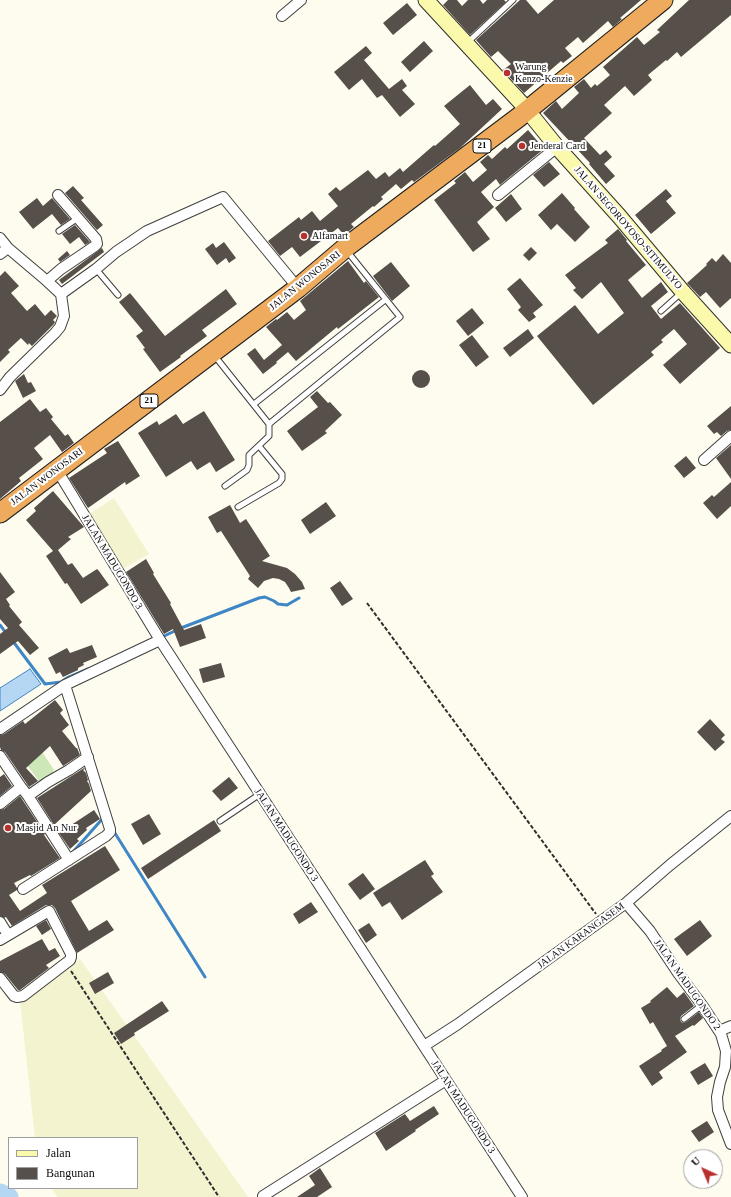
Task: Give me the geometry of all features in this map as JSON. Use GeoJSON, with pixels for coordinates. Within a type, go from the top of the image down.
{"type":"FeatureCollection","features":[{"type":"Feature","properties":{"kind":"highway","name":"JALAN WONOSARI"},"geometry":{"type":"LineString","coordinates":[[0,513],[298,288],[345,248],[528,111],[663,0]]}},
{"type":"Feature","properties":{"kind":"main road","name":"JALAN SEGOROYOSO-SITIMULYO"},"geometry":{"type":"LineString","coordinates":[[426,0],[528,111],[557,147],[731,345]]}},
{"type":"Feature","properties":{"kind":"street"},"geometry":{"type":"LineString","coordinates":[[282,16],[301,0]]}},
{"type":"Feature","properties":{"kind":"street"},"geometry":{"type":"LineString","coordinates":[[498,195],[557,147]]}},
{"type":"Feature","properties":{"kind":"street"},"geometry":{"type":"LineString","coordinates":[[47,281],[61,269],[97,244],[96,239],[58,195]]}},
{"type":"Feature","properties":{"kind":"street"},"geometry":{"type":"LineString","coordinates":[[61,294],[96,270],[116,252],[147,231],[223,197],[298,288]]}},
{"type":"Feature","properties":{"kind":"street"},"geometry":{"type":"LineString","coordinates":[[0,238],[8,248],[61,294],[64,316],[60,327],[55,333],[10,377],[0,390]]}},
{"type":"Feature","properties":{"kind":"street"},"geometry":{"type":"LineString","coordinates":[[0,254],[8,248]]}},
{"type":"Feature","properties":{"kind":"street"},"geometry":{"type":"LineString","coordinates":[[704,460],[731,436]]}},
{"type":"Feature","properties":{"kind":"street","name":"JALAN MADUGONDO 3"},"geometry":{"type":"LineString","coordinates":[[57,470],[160,640],[522,1197]]}},
{"type":"Feature","properties":{"kind":"street"},"geometry":{"type":"LineString","coordinates":[[0,729],[63,686],[160,640]]}},
{"type":"Feature","properties":{"kind":"street"},"geometry":{"type":"LineString","coordinates":[[23,889],[110,832],[88,757],[63,686]]}},
{"type":"Feature","properties":{"kind":"street"},"geometry":{"type":"LineString","coordinates":[[0,756],[28,796],[69,860]]}},
{"type":"Feature","properties":{"kind":"street"},"geometry":{"type":"LineString","coordinates":[[28,796],[88,757]]}},
{"type":"Feature","properties":{"kind":"street"},"geometry":{"type":"LineString","coordinates":[[0,804],[21,787]]}},
{"type":"Feature","properties":{"kind":"street","name":"JALAN KARANGASEM"},"geometry":{"type":"LineString","coordinates":[[424,1046],[458,1024],[602,921],[731,816]]}},
{"type":"Feature","properties":{"kind":"street","name":"JALAN MADUGONDO 2"},"geometry":{"type":"LineString","coordinates":[[626,903],[650,931],[721,1034],[726,1051],[725,1067],[727,1075],[718,1097],[718,1110],[731,1144]]}},
{"type":"Feature","properties":{"kind":"street"},"geometry":{"type":"LineString","coordinates":[[0,922],[4,938],[50,911],[71,954],[70,960],[23,996],[14,996],[0,978]]}},
{"type":"Feature","properties":{"kind":"street"},"geometry":{"type":"LineString","coordinates":[[719,1031],[731,1026]]}},
{"type":"Feature","properties":{"kind":"street"},"geometry":{"type":"LineString","coordinates":[[263,1196],[446,1080]]}},
{"type":"Feature","properties":{"kind":"lane"},"geometry":{"type":"LineString","coordinates":[[466,43],[513,0]]}},
{"type":"Feature","properties":{"kind":"lane"},"geometry":{"type":"LineString","coordinates":[[59,232],[78,218]]}},
{"type":"Feature","properties":{"kind":"lane"},"geometry":{"type":"LineString","coordinates":[[269,424],[400,317],[345,248]]}},
{"type":"Feature","properties":{"kind":"lane"},"geometry":{"type":"LineString","coordinates":[[96,270],[118,295]]}},
{"type":"Feature","properties":{"kind":"lane"},"geometry":{"type":"LineString","coordinates":[[661,311],[684,292]]}},
{"type":"Feature","properties":{"kind":"lane"},"geometry":{"type":"LineString","coordinates":[[254,404],[385,300]]}},
{"type":"Feature","properties":{"kind":"lane"},"geometry":{"type":"LineString","coordinates":[[212,353],[269,424],[269,436],[249,454],[249,465],[247,470],[225,486]]}},
{"type":"Feature","properties":{"kind":"lane"},"geometry":{"type":"LineString","coordinates":[[238,508],[282,479],[282,474],[259,446]]}},
{"type":"Feature","properties":{"kind":"lane"},"geometry":{"type":"LineString","coordinates":[[220,821],[260,794]]}},
{"type":"Feature","properties":{"kind":"lane"},"geometry":{"type":"LineString","coordinates":[[684,1019],[702,1005]]}},
{"type":"Feature","properties":{"kind":"path"},"geometry":{"type":"LineString","coordinates":[[367,603],[602,921]]}},
{"type":"Feature","properties":{"kind":"path"},"geometry":{"type":"LineString","coordinates":[[66,963],[219,1197]]}},
{"type":"Feature","properties":{"kind":"green space"},"geometry":{"type":"Polygon","coordinates":[[[114,498],[149,554],[121,570],[86,516],[114,498]]]}},
{"type":"Feature","properties":{"kind":"green space"},"geometry":{"type":"Polygon","coordinates":[[[35,741],[54,770],[50,777],[39,781],[17,752],[35,741]]]}},
{"type":"Feature","properties":{"kind":"green space"},"geometry":{"type":"Polygon","coordinates":[[[80,959],[248,1197],[58,1197],[52,1189],[138,1189],[138,1137],[35,1137],[20,1000],[80,959]]]}},
{"type":"Feature","properties":{"kind":"water"},"geometry":{"type":"Polygon","coordinates":[[[30,669],[41,684],[0,711],[0,688],[30,669]]]}},
{"type":"Feature","properties":{"kind":"building"},"geometry":{"type":"Polygon","coordinates":[[[448,0],[457,0],[462,6],[468,0],[480,0],[483,4],[487,0],[504,0],[506,2],[470,35],[443,5],[448,0]]]}},
{"type":"Feature","properties":{"kind":"building"},"geometry":{"type":"Polygon","coordinates":[[[520,0],[526,0],[538,14],[554,0],[641,0],[620,18],[622,19],[613,27],[608,21],[583,43],[578,37],[565,48],[572,56],[563,63],[561,61],[524,93],[503,70],[511,64],[498,51],[491,57],[476,40],[520,0]]]}},
{"type":"Feature","properties":{"kind":"building"},"geometry":{"type":"Polygon","coordinates":[[[689,0],[731,0],[731,15],[681,57],[677,52],[648,75],[652,80],[634,96],[625,86],[604,105],[612,113],[584,138],[600,155],[606,150],[612,157],[604,164],[615,176],[606,184],[589,164],[590,163],[543,113],[556,101],[562,109],[579,93],[574,87],[584,79],[591,88],[595,84],[597,86],[610,75],[603,67],[637,37],[644,45],[660,32],[657,30],[689,0]]]}},
{"type":"Feature","properties":{"kind":"building"},"geometry":{"type":"Polygon","coordinates":[[[407,3],[417,15],[393,35],[383,23],[407,3]]]}},
{"type":"Feature","properties":{"kind":"building"},"geometry":{"type":"Polygon","coordinates":[[[424,41],[433,51],[410,72],[401,62],[424,41]]]}},
{"type":"Feature","properties":{"kind":"building"},"geometry":{"type":"Polygon","coordinates":[[[366,46],[372,53],[364,60],[389,89],[402,79],[407,86],[402,90],[415,104],[400,117],[382,95],[377,98],[362,79],[349,90],[334,72],[366,46]]]}},
{"type":"Feature","properties":{"kind":"building"},"geometry":{"type":"Polygon","coordinates":[[[470,85],[486,105],[493,99],[502,109],[460,148],[414,182],[412,180],[401,189],[396,184],[381,197],[383,199],[374,207],[373,206],[351,224],[354,227],[344,235],[338,228],[300,257],[292,247],[280,256],[268,241],[299,217],[301,220],[312,211],[320,221],[338,206],[328,194],[336,187],[340,191],[368,170],[376,179],[385,172],[389,177],[400,168],[403,172],[460,124],[444,106],[470,85]]]}},
{"type":"Feature","properties":{"kind":"building"},"geometry":{"type":"Polygon","coordinates":[[[528,130],[545,148],[500,185],[496,179],[481,192],[494,207],[477,222],[490,239],[473,252],[434,200],[456,183],[454,181],[465,172],[473,182],[487,170],[480,162],[488,155],[492,159],[505,147],[507,149],[528,130]]]}},
{"type":"Feature","properties":{"kind":"building"},"geometry":{"type":"Polygon","coordinates":[[[549,162],[560,174],[544,187],[533,175],[549,162]]]}},
{"type":"Feature","properties":{"kind":"building"},"geometry":{"type":"Polygon","coordinates":[[[73,186],[84,198],[81,200],[103,225],[97,230],[65,193],[73,186]]]}},
{"type":"Feature","properties":{"kind":"building"},"geometry":{"type":"Polygon","coordinates":[[[666,189],[672,196],[666,201],[676,213],[651,234],[635,215],[666,189]]]}},
{"type":"Feature","properties":{"kind":"building"},"geometry":{"type":"Polygon","coordinates":[[[562,193],[590,227],[575,242],[557,224],[551,230],[538,215],[562,193]]]}},
{"type":"Feature","properties":{"kind":"building"},"geometry":{"type":"Polygon","coordinates":[[[511,194],[522,209],[506,222],[495,208],[511,194]]]}},
{"type":"Feature","properties":{"kind":"building"},"geometry":{"type":"Polygon","coordinates":[[[37,198],[43,206],[52,198],[70,219],[61,225],[52,214],[33,229],[19,212],[37,198]]]}},
{"type":"Feature","properties":{"kind":"building"},"geometry":{"type":"Polygon","coordinates":[[[75,225],[90,242],[85,245],[79,237],[70,244],[62,234],[75,225]]]}},
{"type":"Feature","properties":{"kind":"building"},"geometry":{"type":"Polygon","coordinates":[[[618,229],[646,265],[628,280],[642,298],[661,282],[668,292],[651,306],[661,319],[680,303],[720,348],[680,384],[663,365],[687,344],[674,329],[661,340],[663,342],[651,352],[654,355],[593,405],[537,336],[575,305],[598,334],[624,313],[601,282],[582,299],[573,290],[576,288],[565,275],[608,243],[605,240],[618,229]]]}},
{"type":"Feature","properties":{"kind":"building"},"geometry":{"type":"Polygon","coordinates":[[[224,242],[236,258],[229,263],[226,258],[217,265],[205,249],[213,243],[216,248],[224,242]]]}},
{"type":"Feature","properties":{"kind":"building"},"geometry":{"type":"Polygon","coordinates":[[[531,247],[537,253],[529,261],[523,255],[531,247]]]}},
{"type":"Feature","properties":{"kind":"building"},"geometry":{"type":"Polygon","coordinates":[[[102,248],[104,252],[62,284],[59,280],[102,248]]]}},
{"type":"Feature","properties":{"kind":"building"},"geometry":{"type":"Polygon","coordinates":[[[67,251],[70,255],[60,262],[58,259],[67,251]]]}},
{"type":"Feature","properties":{"kind":"building"},"geometry":{"type":"Polygon","coordinates":[[[723,254],[731,263],[731,298],[720,308],[706,292],[700,297],[687,283],[707,265],[706,264],[712,258],[716,262],[723,254]]]}},
{"type":"Feature","properties":{"kind":"building"},"geometry":{"type":"Polygon","coordinates":[[[348,261],[364,283],[366,281],[379,297],[338,329],[337,327],[296,361],[288,352],[263,374],[247,354],[255,348],[264,360],[282,345],[266,327],[287,312],[294,320],[306,310],[300,301],[348,261]]]}},
{"type":"Feature","properties":{"kind":"building"},"geometry":{"type":"Polygon","coordinates":[[[391,262],[410,286],[392,301],[373,276],[391,262]]]}},
{"type":"Feature","properties":{"kind":"building"},"geometry":{"type":"Polygon","coordinates":[[[5,271],[19,286],[11,293],[27,311],[35,304],[45,316],[51,310],[57,316],[53,320],[55,322],[54,324],[32,346],[29,343],[28,345],[21,338],[8,350],[10,352],[0,362],[0,276],[5,271]]]}},
{"type":"Feature","properties":{"kind":"building"},"geometry":{"type":"Polygon","coordinates":[[[520,278],[543,305],[533,313],[536,317],[529,322],[518,310],[521,307],[507,289],[520,278]]]}},
{"type":"Feature","properties":{"kind":"building"},"geometry":{"type":"Polygon","coordinates":[[[226,289],[237,304],[202,330],[207,336],[160,372],[143,349],[145,348],[136,336],[143,331],[119,302],[130,293],[165,336],[226,289]]]}},
{"type":"Feature","properties":{"kind":"building"},"geometry":{"type":"Polygon","coordinates":[[[472,308],[484,323],[468,336],[456,321],[472,308]]]}},
{"type":"Feature","properties":{"kind":"building"},"geometry":{"type":"Polygon","coordinates":[[[528,329],[534,338],[510,357],[503,348],[528,329]]]}},
{"type":"Feature","properties":{"kind":"building"},"geometry":{"type":"Polygon","coordinates":[[[472,335],[489,357],[476,367],[459,345],[472,335]]]}},
{"type":"Feature","properties":{"kind":"building"},"geometry":{"type":"Polygon","coordinates":[[[421,370],[427,373],[430,379],[427,385],[421,388],[415,385],[412,379],[415,373],[421,370]]]}},
{"type":"Feature","properties":{"kind":"building"},"geometry":{"type":"Polygon","coordinates":[[[24,374],[28,383],[31,382],[36,391],[23,398],[15,381],[24,374]]]}},
{"type":"Feature","properties":{"kind":"building"},"geometry":{"type":"Polygon","coordinates":[[[317,391],[342,415],[325,431],[327,433],[302,451],[287,431],[318,407],[310,397],[317,391]]]}},
{"type":"Feature","properties":{"kind":"building"},"geometry":{"type":"Polygon","coordinates":[[[30,399],[40,412],[46,408],[53,417],[51,419],[65,436],[68,434],[74,443],[62,452],[50,435],[34,448],[43,459],[19,478],[21,481],[0,499],[0,422],[30,399]]]}},
{"type":"Feature","properties":{"kind":"building"},"geometry":{"type":"Polygon","coordinates":[[[731,406],[731,430],[727,431],[721,436],[717,432],[714,434],[707,426],[731,406]]]}},
{"type":"Feature","properties":{"kind":"building"},"geometry":{"type":"Polygon","coordinates":[[[204,411],[235,460],[216,472],[210,462],[197,470],[191,461],[166,477],[138,433],[157,421],[159,425],[176,414],[183,424],[204,411]]]}},
{"type":"Feature","properties":{"kind":"building"},"geometry":{"type":"Polygon","coordinates":[[[118,441],[140,476],[126,485],[125,482],[88,508],[69,478],[107,453],[104,449],[118,441]]]}},
{"type":"Feature","properties":{"kind":"building"},"geometry":{"type":"Polygon","coordinates":[[[731,445],[731,479],[716,458],[731,445]]]}},
{"type":"Feature","properties":{"kind":"building"},"geometry":{"type":"Polygon","coordinates":[[[686,456],[696,468],[684,478],[674,466],[686,456]]]}},
{"type":"Feature","properties":{"kind":"building"},"geometry":{"type":"Polygon","coordinates":[[[731,482],[731,506],[717,519],[703,503],[712,495],[714,497],[731,482]]]}},
{"type":"Feature","properties":{"kind":"building"},"geometry":{"type":"Polygon","coordinates":[[[53,491],[84,527],[68,537],[71,539],[58,550],[68,565],[72,563],[83,578],[97,569],[109,585],[81,604],[46,556],[53,551],[26,520],[36,511],[34,508],[53,491]]]}},
{"type":"Feature","properties":{"kind":"building"},"geometry":{"type":"Polygon","coordinates":[[[326,502],[336,516],[310,534],[301,520],[326,502]]]}},
{"type":"Feature","properties":{"kind":"building"},"geometry":{"type":"Polygon","coordinates":[[[230,505],[240,523],[246,519],[270,556],[262,561],[287,568],[302,582],[305,589],[291,592],[285,582],[273,578],[264,581],[258,588],[248,579],[250,576],[221,531],[217,533],[208,517],[230,505]]]}},
{"type":"Feature","properties":{"kind":"building"},"geometry":{"type":"Polygon","coordinates":[[[146,559],[154,573],[153,574],[171,603],[170,604],[184,630],[201,624],[206,638],[180,647],[173,629],[164,634],[126,572],[146,559]]]}},
{"type":"Feature","properties":{"kind":"building"},"geometry":{"type":"Polygon","coordinates":[[[0,572],[15,592],[6,599],[10,605],[9,606],[22,622],[19,625],[39,648],[30,655],[18,641],[0,654],[0,634],[8,628],[0,619],[0,572]]]}},
{"type":"Feature","properties":{"kind":"building"},"geometry":{"type":"Polygon","coordinates":[[[340,581],[353,599],[342,606],[330,588],[340,581]]]}},
{"type":"Feature","properties":{"kind":"building"},"geometry":{"type":"Polygon","coordinates":[[[92,645],[97,657],[83,663],[84,665],[78,668],[78,670],[63,677],[60,672],[56,674],[48,658],[67,648],[70,653],[92,645]]]}},
{"type":"Feature","properties":{"kind":"building"},"geometry":{"type":"Polygon","coordinates":[[[221,663],[225,677],[203,683],[199,669],[221,663]]]}},
{"type":"Feature","properties":{"kind":"building"},"geometry":{"type":"Polygon","coordinates":[[[55,700],[63,710],[60,713],[69,725],[62,731],[77,748],[80,755],[63,766],[50,746],[26,768],[38,781],[29,787],[5,752],[1,750],[0,735],[4,734],[23,721],[25,724],[55,700]]]}},
{"type":"Feature","properties":{"kind":"building"},"geometry":{"type":"Polygon","coordinates":[[[710,719],[725,735],[721,739],[725,742],[715,751],[697,732],[710,719]]]}},
{"type":"Feature","properties":{"kind":"building"},"geometry":{"type":"Polygon","coordinates":[[[84,768],[85,769],[83,770],[86,773],[91,791],[54,825],[37,798],[84,768]]]}},
{"type":"Feature","properties":{"kind":"building"},"geometry":{"type":"Polygon","coordinates":[[[4,774],[12,786],[0,796],[0,777],[4,774]]]}},
{"type":"Feature","properties":{"kind":"building"},"geometry":{"type":"Polygon","coordinates":[[[229,777],[238,788],[221,801],[212,791],[229,777]]]}},
{"type":"Feature","properties":{"kind":"building"},"geometry":{"type":"Polygon","coordinates":[[[20,796],[60,858],[31,876],[30,875],[14,883],[17,890],[9,895],[20,911],[47,893],[42,885],[105,846],[120,870],[71,901],[89,931],[107,920],[114,930],[77,953],[55,908],[52,905],[46,905],[12,926],[6,917],[4,918],[0,916],[0,810],[4,809],[20,796]]]}},
{"type":"Feature","properties":{"kind":"building"},"geometry":{"type":"Polygon","coordinates":[[[94,810],[100,819],[86,828],[87,830],[77,839],[79,841],[70,849],[59,833],[94,810]]]}},
{"type":"Feature","properties":{"kind":"building"},"geometry":{"type":"Polygon","coordinates":[[[149,814],[161,834],[143,845],[131,824],[149,814]]]}},
{"type":"Feature","properties":{"kind":"building"},"geometry":{"type":"Polygon","coordinates":[[[214,820],[221,831],[148,879],[141,868],[214,820]]]}},
{"type":"Feature","properties":{"kind":"building"},"geometry":{"type":"Polygon","coordinates":[[[425,860],[434,874],[431,876],[443,892],[402,920],[390,902],[382,907],[373,893],[425,860]]]}},
{"type":"Feature","properties":{"kind":"building"},"geometry":{"type":"Polygon","coordinates":[[[363,873],[375,889],[360,900],[348,884],[363,873]]]}},
{"type":"Feature","properties":{"kind":"building"},"geometry":{"type":"Polygon","coordinates":[[[311,902],[318,912],[299,924],[293,914],[311,902]]]}},
{"type":"Feature","properties":{"kind":"building"},"geometry":{"type":"Polygon","coordinates":[[[46,920],[51,929],[42,935],[36,926],[46,920]]]}},
{"type":"Feature","properties":{"kind":"building"},"geometry":{"type":"Polygon","coordinates":[[[700,920],[712,936],[687,956],[674,939],[700,920]]]}},
{"type":"Feature","properties":{"kind":"building"},"geometry":{"type":"Polygon","coordinates":[[[369,923],[377,935],[366,943],[358,930],[369,923]]]}},
{"type":"Feature","properties":{"kind":"building"},"geometry":{"type":"Polygon","coordinates":[[[42,939],[49,951],[55,948],[60,956],[46,965],[49,968],[18,990],[5,974],[0,972],[0,961],[42,939]]]}},
{"type":"Feature","properties":{"kind":"building"},"geometry":{"type":"Polygon","coordinates":[[[108,972],[114,983],[95,994],[89,983],[108,972]]]}},
{"type":"Feature","properties":{"kind":"building"},"geometry":{"type":"Polygon","coordinates":[[[667,987],[677,998],[684,992],[694,1006],[681,1016],[681,1022],[686,1022],[699,1012],[703,1018],[694,1026],[693,1025],[675,1036],[687,1052],[659,1072],[663,1078],[652,1086],[639,1066],[667,1046],[653,1022],[650,1024],[641,1008],[651,1002],[650,1001],[667,987]]]}},
{"type":"Feature","properties":{"kind":"building"},"geometry":{"type":"Polygon","coordinates":[[[162,1001],[169,1011],[134,1033],[135,1035],[121,1044],[114,1033],[162,1001]]]}},
{"type":"Feature","properties":{"kind":"building"},"geometry":{"type":"Polygon","coordinates":[[[705,1063],[713,1076],[698,1085],[690,1072],[705,1063]]]}},
{"type":"Feature","properties":{"kind":"building"},"geometry":{"type":"Polygon","coordinates":[[[434,1106],[439,1114],[386,1151],[375,1133],[405,1114],[410,1121],[434,1106]]]}},
{"type":"Feature","properties":{"kind":"building"},"geometry":{"type":"Polygon","coordinates":[[[707,1121],[714,1132],[699,1142],[691,1131],[707,1121]]]}},
{"type":"Feature","properties":{"kind":"building"},"geometry":{"type":"Polygon","coordinates":[[[320,1168],[332,1187],[317,1197],[297,1197],[315,1185],[309,1176],[320,1168]]]}},
{"type":"Feature","properties":{"kind":"waterway"},"geometry":{"type":"LineString","coordinates":[[160,638],[181,628],[259,598],[265,597],[278,604],[287,605],[299,598]]}},
{"type":"Feature","properties":{"kind":"waterway"},"geometry":{"type":"LineString","coordinates":[[0,625],[6,633]]}},
{"type":"Feature","properties":{"kind":"waterway"},"geometry":{"type":"LineString","coordinates":[[12,640],[45,684],[61,682],[88,669]]}},
{"type":"Feature","properties":{"kind":"waterway"},"geometry":{"type":"LineString","coordinates":[[72,853],[104,817]]}},
{"type":"Feature","properties":{"kind":"waterway"},"geometry":{"type":"LineString","coordinates":[[113,830],[205,977]]}},
{"type":"Feature","properties":{"kind":"waterway"},"geometry":{"type":"LineString","coordinates":[[0,1193],[9,1197]]}},
{"type":"Feature","properties":{"kind":"place","name":"Warung Kenzo-Kenzie"},"geometry":{"type":"Point","coordinates":[507,73]}},
{"type":"Feature","properties":{"kind":"place","name":"Jenderal Card"},"geometry":{"type":"Point","coordinates":[522,146]}},
{"type":"Feature","properties":{"kind":"place","name":"Alfamart"},"geometry":{"type":"Point","coordinates":[304,236]}},
{"type":"Feature","properties":{"kind":"place","name":"Masjid An Nur"},"geometry":{"type":"Point","coordinates":[8,828]}}]}
